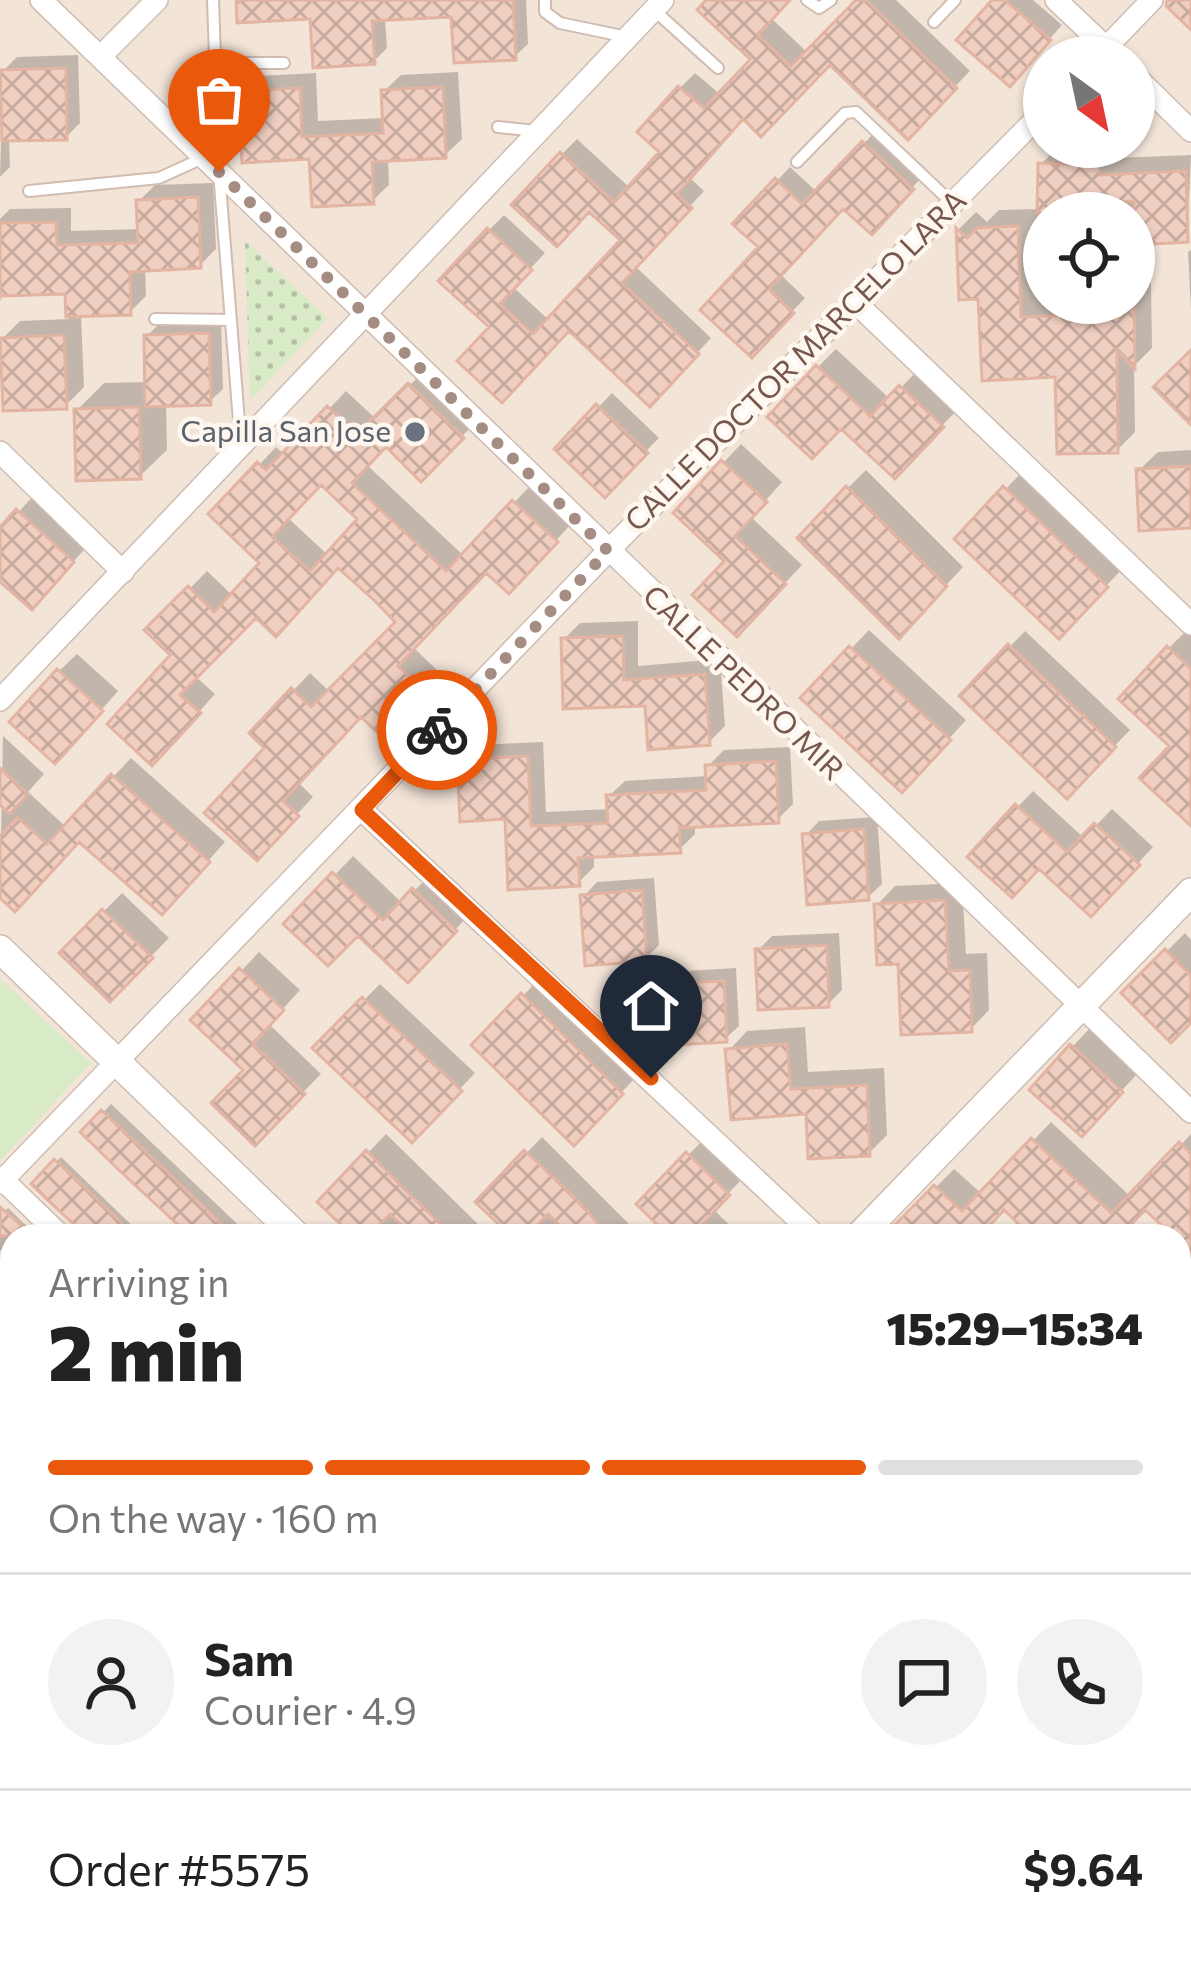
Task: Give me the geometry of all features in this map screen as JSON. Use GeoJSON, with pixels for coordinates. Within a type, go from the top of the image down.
{"type":"FeatureCollection","features":[{"type":"Feature","properties":{"kind":"street","name":"CALLE PEDRO MIR"},"geometry":{"type":"LineString","coordinates":[[41,0],[1191,1112]]}},
{"type":"Feature","properties":{"kind":"street"},"geometry":{"type":"LineString","coordinates":[[102,56],[157,0]]}},
{"type":"Feature","properties":{"kind":"street"},"geometry":{"type":"LineString","coordinates":[[1056,0],[1090,36]]}},
{"type":"Feature","properties":{"kind":"street"},"geometry":{"type":"LineString","coordinates":[[1122,36],[1152,0]]}},
{"type":"Feature","properties":{"kind":"street"},"geometry":{"type":"LineString","coordinates":[[0,700],[658,5]]}},
{"type":"Feature","properties":{"kind":"street"},"geometry":{"type":"LineString","coordinates":[[1155,95],[1191,131]]}},
{"type":"Feature","properties":{"kind":"street","name":"CALLE DOCTOR MARCELO LARA"},"geometry":{"type":"LineString","coordinates":[[1,1182],[608,551],[1023,131]]}},
{"type":"Feature","properties":{"kind":"street"},"geometry":{"type":"LineString","coordinates":[[855,302],[1191,624]]}},
{"type":"Feature","properties":{"kind":"street"},"geometry":{"type":"LineString","coordinates":[[0,452],[123,572]]}},
{"type":"Feature","properties":{"kind":"street"},"geometry":{"type":"LineString","coordinates":[[362,810],[803,1224]]}},
{"type":"Feature","properties":{"kind":"street"},"geometry":{"type":"LineString","coordinates":[[871,1224],[1191,892]]}},
{"type":"Feature","properties":{"kind":"street"},"geometry":{"type":"LineString","coordinates":[[0,949],[285,1224]]}},
{"type":"Feature","properties":{"kind":"street"},"geometry":{"type":"LineString","coordinates":[[1,1182],[48,1224]]}},
{"type":"Feature","properties":{"kind":"lane"},"geometry":{"type":"LineString","coordinates":[[213,0],[211,165],[241,447]]}},
{"type":"Feature","properties":{"kind":"lane"},"geometry":{"type":"LineString","coordinates":[[545,0],[545,12],[560,23],[627,37]]}},
{"type":"Feature","properties":{"kind":"lane"},"geometry":{"type":"LineString","coordinates":[[807,0],[819,8],[831,0]]}},
{"type":"Feature","properties":{"kind":"lane"},"geometry":{"type":"LineString","coordinates":[[934,22],[955,0]]}},
{"type":"Feature","properties":{"kind":"lane"},"geometry":{"type":"LineString","coordinates":[[658,5],[718,68]]}},
{"type":"Feature","properties":{"kind":"lane"},"geometry":{"type":"LineString","coordinates":[[215,63],[284,63]]}},
{"type":"Feature","properties":{"kind":"lane"},"geometry":{"type":"LineString","coordinates":[[797,162],[845,113],[856,112],[952,203]]}},
{"type":"Feature","properties":{"kind":"lane"},"geometry":{"type":"LineString","coordinates":[[498,127],[538,131]]}},
{"type":"Feature","properties":{"kind":"lane"},"geometry":{"type":"LineString","coordinates":[[29,191],[159,178],[211,165]]}},
{"type":"Feature","properties":{"kind":"lane"},"geometry":{"type":"LineString","coordinates":[[155,319],[231,320]]}},
{"type":"Feature","properties":{"kind":"shaded area"},"geometry":{"type":"Polygon","coordinates":[[[0,0],[1191,0],[1191,1224],[0,1224],[0,0]]]}},
{"type":"Feature","properties":{"kind":"green space"},"geometry":{"type":"Polygon","coordinates":[[[245,241],[328,318],[250,401],[245,241]]]}},
{"type":"Feature","properties":{"kind":"green space"},"geometry":{"type":"Polygon","coordinates":[[[0,979],[91,1063],[0,1161],[0,979]]]}},
{"type":"Feature","properties":{"kind":"building"},"geometry":{"type":"Polygon","coordinates":[[[236,0],[513,0],[516,60],[454,63],[451,17],[372,21],[375,64],[313,68],[310,19],[237,23],[236,0]]]}},
{"type":"Feature","properties":{"kind":"building"},"geometry":{"type":"Polygon","coordinates":[[[706,0],[790,0],[758,35],[791,66],[856,0],[866,0],[957,88],[908,140],[830,65],[761,137],[743,119],[677,194],[692,208],[622,283],[699,354],[650,407],[569,331],[502,403],[457,361],[489,327],[438,281],[487,228],[532,270],[500,304],[533,334],[620,240],[589,212],[557,247],[511,205],[560,152],[614,202],[659,152],[637,132],[678,86],[704,108],[747,63],[750,59],[697,10],[706,0]]]}},
{"type":"Feature","properties":{"kind":"building"},"geometry":{"type":"Polygon","coordinates":[[[992,0],[1005,0],[1046,36],[1023,36],[1023,72],[1010,87],[956,40],[992,0]]]}},
{"type":"Feature","properties":{"kind":"building"},"geometry":{"type":"Polygon","coordinates":[[[1167,0],[1191,0],[1191,30],[1166,6],[1167,0]]]}},
{"type":"Feature","properties":{"kind":"building"},"geometry":{"type":"Polygon","coordinates":[[[66,68],[67,140],[2,141],[0,70],[66,68]]]}},
{"type":"Feature","properties":{"kind":"building"},"geometry":{"type":"Polygon","coordinates":[[[443,87],[446,158],[372,162],[374,204],[312,207],[309,159],[242,163],[238,91],[300,88],[302,137],[383,133],[381,90],[443,87]]]}},
{"type":"Feature","properties":{"kind":"building"},"geometry":{"type":"Polygon","coordinates":[[[862,141],[914,189],[872,235],[843,209],[769,289],[794,313],[752,358],[700,310],[758,247],[732,224],[775,178],[802,204],[862,141]]]}},
{"type":"Feature","properties":{"kind":"building"},"geometry":{"type":"Polygon","coordinates":[[[1038,168],[1100,168],[1099,175],[1186,171],[1188,242],[1155,244],[1155,192],[1037,192],[1038,168]]]}},
{"type":"Feature","properties":{"kind":"building"},"geometry":{"type":"Polygon","coordinates":[[[198,197],[201,268],[130,272],[131,315],[66,317],[65,294],[0,296],[0,223],[56,222],[57,245],[138,243],[136,200],[198,197]]]}},
{"type":"Feature","properties":{"kind":"building"},"geometry":{"type":"Polygon","coordinates":[[[1018,226],[1023,324],[1134,324],[1135,369],[1117,350],[1118,453],[1057,454],[1055,377],[982,381],[978,299],[959,300],[956,228],[967,238],[977,228],[1018,226]]]}},
{"type":"Feature","properties":{"kind":"building"},"geometry":{"type":"Polygon","coordinates":[[[209,333],[211,405],[145,407],[144,335],[209,333]]]}},
{"type":"Feature","properties":{"kind":"building"},"geometry":{"type":"Polygon","coordinates":[[[64,335],[67,409],[3,411],[0,338],[64,335]]]}},
{"type":"Feature","properties":{"kind":"building"},"geometry":{"type":"Polygon","coordinates":[[[1191,350],[1191,425],[1153,387],[1191,350]]]}},
{"type":"Feature","properties":{"kind":"building"},"geometry":{"type":"Polygon","coordinates":[[[816,365],[870,416],[899,385],[944,427],[895,479],[841,429],[812,459],[767,417],[816,365]]]}},
{"type":"Feature","properties":{"kind":"building"},"geometry":{"type":"Polygon","coordinates":[[[408,383],[464,438],[421,482],[386,447],[352,483],[446,571],[512,500],[558,542],[509,594],[486,573],[398,666],[425,692],[382,737],[361,717],[283,801],[299,816],[257,861],[204,813],[264,748],[249,733],[291,688],[311,707],[395,622],[375,601],[338,568],[276,637],[256,618],[180,695],[201,713],[152,766],[107,724],[170,655],[144,630],[188,586],[214,612],[259,563],[208,514],[257,462],[266,470],[327,406],[357,434],[408,383]],[[321,485],[272,537],[310,571],[357,519],[321,485]]]}},
{"type":"Feature","properties":{"kind":"building"},"geometry":{"type":"Polygon","coordinates":[[[596,404],[648,453],[605,498],[554,449],[596,404]]]}},
{"type":"Feature","properties":{"kind":"building"},"geometry":{"type":"Polygon","coordinates":[[[139,407],[141,479],[76,481],[74,409],[139,407]]]}},
{"type":"Feature","properties":{"kind":"building"},"geometry":{"type":"Polygon","coordinates":[[[721,460],[767,502],[735,536],[786,584],[737,637],[692,595],[724,561],[673,513],[721,460]]]}},
{"type":"Feature","properties":{"kind":"building"},"geometry":{"type":"Polygon","coordinates":[[[1191,466],[1191,528],[1139,531],[1136,469],[1191,466]]]}},
{"type":"Feature","properties":{"kind":"building"},"geometry":{"type":"Polygon","coordinates":[[[846,486],[947,586],[899,639],[797,538],[846,486]]]}},
{"type":"Feature","properties":{"kind":"building"},"geometry":{"type":"Polygon","coordinates":[[[1003,486],[1108,587],[1059,639],[954,539],[1003,486]]]}},
{"type":"Feature","properties":{"kind":"building"},"geometry":{"type":"Polygon","coordinates":[[[16,509],[74,562],[32,610],[0,582],[0,527],[16,509]]]}},
{"type":"Feature","properties":{"kind":"building"},"geometry":{"type":"Polygon","coordinates":[[[623,636],[624,680],[705,674],[710,745],[648,750],[645,706],[563,709],[561,638],[623,636]]]}},
{"type":"Feature","properties":{"kind":"building"},"geometry":{"type":"Polygon","coordinates":[[[1008,644],[1116,747],[1067,799],[959,696],[1008,644]]]}},
{"type":"Feature","properties":{"kind":"building"},"geometry":{"type":"Polygon","coordinates":[[[849,646],[951,740],[902,793],[800,698],[849,646]]]}},
{"type":"Feature","properties":{"kind":"building"},"geometry":{"type":"Polygon","coordinates":[[[1167,646],[1191,669],[1191,826],[1139,778],[1169,746],[1118,699],[1167,646]]]}},
{"type":"Feature","properties":{"kind":"building"},"geometry":{"type":"Polygon","coordinates":[[[57,669],[103,711],[55,764],[9,722],[57,669]]]}},
{"type":"Feature","properties":{"kind":"building"},"geometry":{"type":"Polygon","coordinates":[[[528,756],[531,826],[608,823],[606,795],[706,790],[705,765],[776,761],[779,823],[679,828],[681,853],[578,858],[580,886],[508,890],[505,819],[460,822],[457,760],[528,756]]]}},
{"type":"Feature","properties":{"kind":"building"},"geometry":{"type":"Polygon","coordinates":[[[0,768],[28,794],[10,814],[0,805],[0,768]]]}},
{"type":"Feature","properties":{"kind":"building"},"geometry":{"type":"Polygon","coordinates":[[[111,774],[210,862],[162,915],[79,842],[15,912],[0,898],[0,836],[17,817],[47,844],[111,774]]]}},
{"type":"Feature","properties":{"kind":"building"},"geometry":{"type":"Polygon","coordinates":[[[1015,804],[1067,852],[1094,823],[1140,865],[1091,917],[1039,869],[1012,898],[967,857],[1015,804]]]}},
{"type":"Feature","properties":{"kind":"building"},"geometry":{"type":"Polygon","coordinates":[[[864,829],[869,900],[807,905],[802,834],[864,829]]]}},
{"type":"Feature","properties":{"kind":"building"},"geometry":{"type":"Polygon","coordinates":[[[332,872],[383,920],[412,888],[457,931],[408,983],[358,936],[328,966],[283,924],[332,872]]]}},
{"type":"Feature","properties":{"kind":"building"},"geometry":{"type":"Polygon","coordinates":[[[642,890],[647,961],[585,966],[580,895],[642,890]]]}},
{"type":"Feature","properties":{"kind":"building"},"geometry":{"type":"Polygon","coordinates":[[[945,900],[949,971],[970,970],[972,1032],[901,1035],[898,964],[877,965],[874,904],[945,900]]]}},
{"type":"Feature","properties":{"kind":"building"},"geometry":{"type":"Polygon","coordinates":[[[102,909],[153,958],[110,1002],[59,953],[102,909]]]}},
{"type":"Feature","properties":{"kind":"building"},"geometry":{"type":"Polygon","coordinates":[[[827,945],[829,1007],[758,1010],[755,949],[827,945]]]}},
{"type":"Feature","properties":{"kind":"building"},"geometry":{"type":"Polygon","coordinates":[[[1165,949],[1191,976],[1191,1023],[1171,1043],[1121,993],[1165,949]]]}},
{"type":"Feature","properties":{"kind":"building"},"geometry":{"type":"Polygon","coordinates":[[[239,968],[284,1010],[253,1044],[305,1094],[255,1146],[211,1103],[243,1070],[190,1020],[239,968]]]}},
{"type":"Feature","properties":{"kind":"building"},"geometry":{"type":"Polygon","coordinates":[[[724,981],[727,1042],[656,1046],[653,984],[724,981]]]}},
{"type":"Feature","properties":{"kind":"building"},"geometry":{"type":"Polygon","coordinates":[[[521,993],[623,1094],[574,1146],[471,1045],[521,993]]]}},
{"type":"Feature","properties":{"kind":"building"},"geometry":{"type":"Polygon","coordinates":[[[362,997],[462,1091],[412,1143],[312,1048],[362,997]]]}},
{"type":"Feature","properties":{"kind":"building"},"geometry":{"type":"Polygon","coordinates":[[[787,1044],[791,1089],[867,1085],[870,1156],[808,1159],[806,1114],[731,1120],[725,1049],[787,1044]]]}},
{"type":"Feature","properties":{"kind":"building"},"geometry":{"type":"Polygon","coordinates":[[[1070,1044],[1123,1092],[1082,1137],[1029,1090],[1070,1044]]]}},
{"type":"Feature","properties":{"kind":"building"},"geometry":{"type":"Polygon","coordinates":[[[101,1110],[221,1224],[177,1224],[80,1132],[101,1110]]]}},
{"type":"Feature","properties":{"kind":"building"},"geometry":{"type":"Polygon","coordinates":[[[1031,1138],[1111,1213],[1179,1142],[1191,1154],[1191,1224],[1160,1224],[1145,1210],[1132,1224],[1019,1224],[1004,1210],[991,1224],[896,1224],[934,1185],[962,1211],[1031,1138]]]}},
{"type":"Feature","properties":{"kind":"building"},"geometry":{"type":"Polygon","coordinates":[[[366,1150],[440,1224],[400,1224],[390,1214],[380,1224],[340,1224],[317,1202],[366,1150]]]}},
{"type":"Feature","properties":{"kind":"building"},"geometry":{"type":"Polygon","coordinates":[[[524,1150],[599,1224],[558,1224],[548,1214],[539,1224],[498,1224],[475,1202],[524,1150]]]}},
{"type":"Feature","properties":{"kind":"building"},"geometry":{"type":"Polygon","coordinates":[[[686,1152],[730,1195],[702,1224],[657,1224],[636,1204],[686,1152]]]}},
{"type":"Feature","properties":{"kind":"building"},"geometry":{"type":"Polygon","coordinates":[[[54,1159],[122,1224],[74,1224],[31,1184],[54,1159]]]}},
{"type":"Feature","properties":{"kind":"building"},"geometry":{"type":"Polygon","coordinates":[[[0,1207],[20,1224],[0,1224],[0,1207]]]}},
{"type":"Feature","properties":{"kind":"way so far"},"geometry":{"type":"LineString","coordinates":[[219,172],[608,551],[437,730]]}},
{"type":"Feature","properties":{"kind":"place","name":"Capilla San Jose"},"geometry":{"type":"Point","coordinates":[415,432]}},
{"type":"Feature","properties":{"kind":"route"},"geometry":{"type":"LineString","coordinates":[[437,730],[362,810],[651,1078]]}}]}
